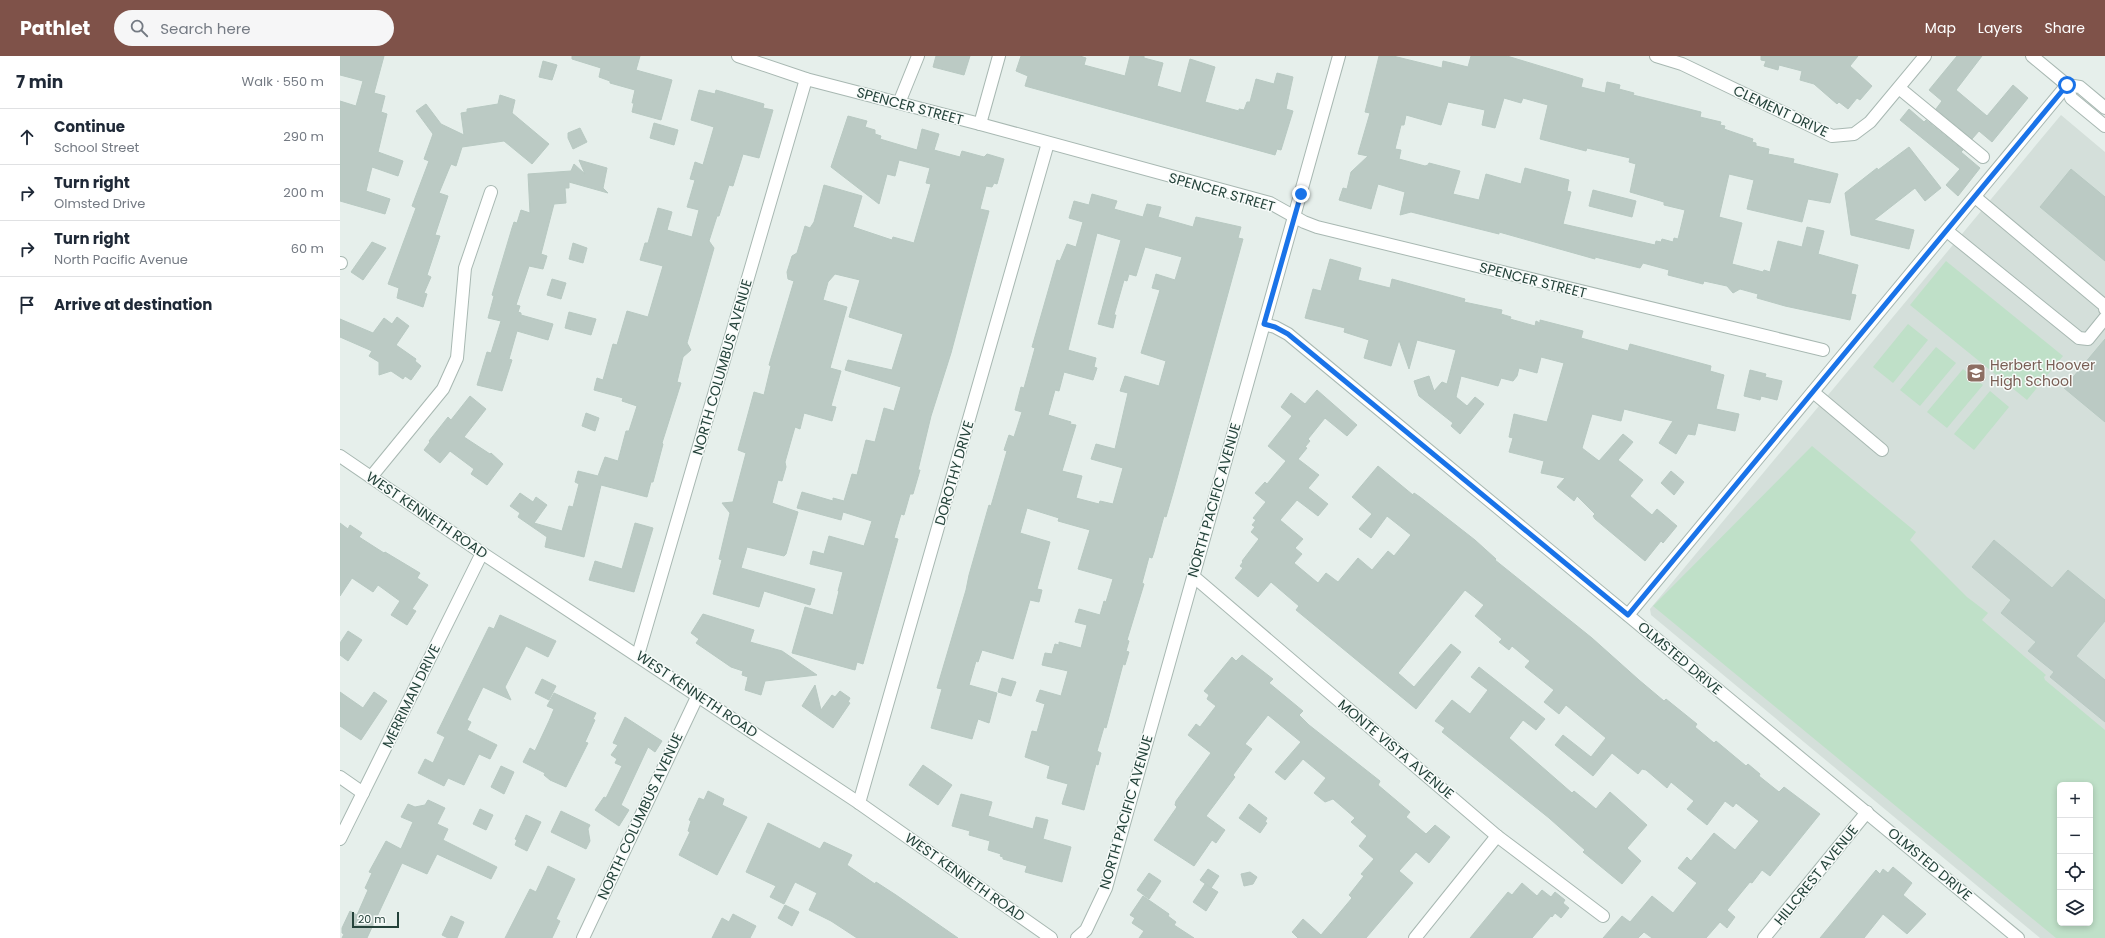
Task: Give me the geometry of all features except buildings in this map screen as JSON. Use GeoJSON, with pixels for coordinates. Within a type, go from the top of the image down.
{"type":"FeatureCollection","features":[{"type":"Feature","properties":{"kind":"street","name":"SPENCER STREET"},"geometry":{"type":"LineString","coordinates":[[738,56],[806,79],[980,124],[1270,204],[1317,227],[1824,350]]}},
{"type":"Feature","properties":{"kind":"street"},"geometry":{"type":"LineString","coordinates":[[899,103],[918,56]]}},
{"type":"Feature","properties":{"kind":"street"},"geometry":{"type":"LineString","coordinates":[[980,124],[999,56]]}},
{"type":"Feature","properties":{"kind":"street","name":"NORTH PACIFIC AVENUE"},"geometry":{"type":"LineString","coordinates":[[1077,938],[1086,930],[1106,888],[1339,56]]}},
{"type":"Feature","properties":{"kind":"street","name":"CLEMENT DRIVE"},"geometry":{"type":"LineString","coordinates":[[1656,56],[1682,64],[1832,136],[1854,134],[1870,122],[1925,56]]}},
{"type":"Feature","properties":{"kind":"street"},"geometry":{"type":"LineString","coordinates":[[2032,56],[2067,85],[2080,87],[2105,108]]}},
{"type":"Feature","properties":{"kind":"street","name":"NORTH COLUMBUS AVENUE"},"geometry":{"type":"LineString","coordinates":[[638,655],[806,79]]}},
{"type":"Feature","properties":{"kind":"street"},"geometry":{"type":"LineString","coordinates":[[2067,85],[2071,98],[2105,126]]}},
{"type":"Feature","properties":{"kind":"street"},"geometry":{"type":"LineString","coordinates":[[1628,615],[2067,85]]}},
{"type":"Feature","properties":{"kind":"street"},"geometry":{"type":"LineString","coordinates":[[1899,88],[1983,157]]}},
{"type":"Feature","properties":{"kind":"street","name":"DOROTHY DRIVE"},"geometry":{"type":"LineString","coordinates":[[859,802],[1048,143]]}},
{"type":"Feature","properties":{"kind":"street"},"geometry":{"type":"LineString","coordinates":[[371,477],[443,389],[457,358],[465,268],[491,192]]}},
{"type":"Feature","properties":{"kind":"street"},"geometry":{"type":"LineString","coordinates":[[1975,197],[2105,306],[2105,309]]}},
{"type":"Feature","properties":{"kind":"street"},"geometry":{"type":"LineString","coordinates":[[1947,230],[2080,338],[2088,339],[2105,318]]}},
{"type":"Feature","properties":{"kind":"street","name":"OLMSTED DRIVE"},"geometry":{"type":"LineString","coordinates":[[1264,324],[1275,327],[1288,334],[2018,938]]}},
{"type":"Feature","properties":{"kind":"street"},"geometry":{"type":"LineString","coordinates":[[1813,392],[1882,450]]}},
{"type":"Feature","properties":{"kind":"street","name":"WEST KENNETH ROAD"},"geometry":{"type":"LineString","coordinates":[[340,456],[482,553],[859,802],[1051,938]]}},
{"type":"Feature","properties":{"kind":"street","name":"MERRIMAN DRIVE"},"geometry":{"type":"LineString","coordinates":[[340,839],[482,553]]}},
{"type":"Feature","properties":{"kind":"street","name":"MONTE VISTA AVENUE"},"geometry":{"type":"LineString","coordinates":[[1193,576],[1497,836],[1603,916]]}},
{"type":"Feature","properties":{"kind":"street","name":"NORTH COLUMBUS AVENUE"},"geometry":{"type":"LineString","coordinates":[[583,938],[698,695]]}},
{"type":"Feature","properties":{"kind":"street"},"geometry":{"type":"LineString","coordinates":[[340,777],[363,793]]}},
{"type":"Feature","properties":{"kind":"street","name":"HILLCREST AVENUE"},"geometry":{"type":"LineString","coordinates":[[1764,938],[1867,812]]}},
{"type":"Feature","properties":{"kind":"street"},"geometry":{"type":"LineString","coordinates":[[1415,938],[1497,836]]}},
{"type":"Feature","properties":{"kind":"shaded area","name":"Herbert Hoover High School"},"geometry":{"type":"Polygon","coordinates":[[[2061,115],[2105,152],[2105,938],[2040,938],[1651,615],[1650,609],[2061,115]]]}},
{"type":"Feature","properties":{"kind":"green space"},"geometry":{"type":"Polygon","coordinates":[[[1946,261],[2063,356],[2027,400],[1910,305],[1946,261]]]}},
{"type":"Feature","properties":{"kind":"green space"},"geometry":{"type":"Polygon","coordinates":[[[1908,324],[1928,340],[1893,383],[1873,367],[1908,324]]]}},
{"type":"Feature","properties":{"kind":"green space"},"geometry":{"type":"Polygon","coordinates":[[[1936,347],[1956,363],[1920,406],[1900,390],[1936,347]]]}},
{"type":"Feature","properties":{"kind":"green space"},"geometry":{"type":"Polygon","coordinates":[[[1963,369],[1983,385],[1947,428],[1927,412],[1963,369]]]}},
{"type":"Feature","properties":{"kind":"green space"},"geometry":{"type":"Polygon","coordinates":[[[1990,391],[2009,407],[1974,450],[1954,434],[1990,391]]]}},
{"type":"Feature","properties":{"kind":"green space"},"geometry":{"type":"Polygon","coordinates":[[[1812,446],[1916,532],[1910,540],[1967,597],[1988,613],[1982,620],[2046,675],[2044,677],[2045,680],[2105,730],[2105,938],[2056,938],[1653,606],[1812,446]]]}},
{"type":"Feature","properties":{"kind":"place","name":"Herbert Hoover High School"},"geometry":{"type":"Point","coordinates":[1976,373]}},
{"type":"Feature","properties":{"kind":"route"},"geometry":{"type":"LineString","coordinates":[[1301,194],[1264,324],[1275,327],[1288,334],[1628,615],[2067,85]]}}]}
